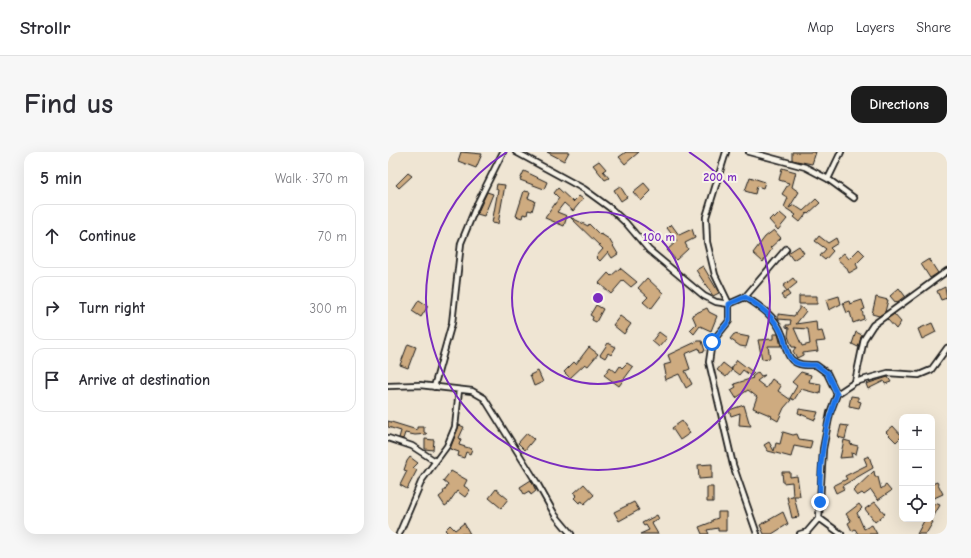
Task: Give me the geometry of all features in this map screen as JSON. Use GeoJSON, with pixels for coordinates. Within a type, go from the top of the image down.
{"type":"FeatureCollection","features":[{"type":"Feature","properties":{"kind":"street"},"geometry":{"type":"LineString","coordinates":[[434,387],[452,324],[461,243],[477,204],[503,152]]}},
{"type":"Feature","properties":{"kind":"street"},"geometry":{"type":"LineString","coordinates":[[516,152],[590,194],[610,208],[626,223],[649,250],[704,296],[716,302],[729,304],[745,297],[786,249]]}},
{"type":"Feature","properties":{"kind":"street"},"geometry":{"type":"LineString","coordinates":[[726,152],[706,217],[706,242],[715,275],[729,304],[729,321],[712,342],[709,362],[734,471],[757,534]]}},
{"type":"Feature","properties":{"kind":"street"},"geometry":{"type":"LineString","coordinates":[[749,152],[805,167],[828,179],[854,198]]}},
{"type":"Feature","properties":{"kind":"street"},"geometry":{"type":"LineString","coordinates":[[828,179],[841,152]]}},
{"type":"Feature","properties":{"kind":"street"},"geometry":{"type":"LineString","coordinates":[[855,382],[864,339],[873,325],[947,271]]}},
{"type":"Feature","properties":{"kind":"street"},"geometry":{"type":"LineString","coordinates":[[745,297],[770,316],[782,334],[785,347],[792,360],[804,366],[816,365],[822,369],[827,373],[837,394]]}},
{"type":"Feature","properties":{"kind":"street"},"geometry":{"type":"LineString","coordinates":[[800,534],[807,532],[819,518],[823,449],[830,413],[837,394],[855,382],[888,373],[919,375],[931,370],[947,348]]}},
{"type":"Feature","properties":{"kind":"street"},"geometry":{"type":"LineString","coordinates":[[388,386],[420,385],[472,391],[484,398],[537,483],[555,515],[571,534]]}},
{"type":"Feature","properties":{"kind":"street"},"geometry":{"type":"LineString","coordinates":[[399,534],[422,480],[447,446],[455,427],[459,390]]}},
{"type":"Feature","properties":{"kind":"street"},"geometry":{"type":"LineString","coordinates":[[388,438],[412,446],[435,461]]}},
{"type":"Feature","properties":{"kind":"street"},"geometry":{"type":"LineString","coordinates":[[819,518],[841,534]]}},
{"type":"Feature","properties":{"kind":"building"},"geometry":{"type":"Polygon","coordinates":[[[461,152],[482,154],[476,168],[458,161],[461,152]]]}},
{"type":"Feature","properties":{"kind":"building"},"geometry":{"type":"Polygon","coordinates":[[[547,152],[569,152],[564,161],[547,152]]]}},
{"type":"Feature","properties":{"kind":"building"},"geometry":{"type":"Polygon","coordinates":[[[626,152],[639,152],[625,164],[619,157],[626,152]]]}},
{"type":"Feature","properties":{"kind":"building"},"geometry":{"type":"Polygon","coordinates":[[[792,152],[816,152],[812,164],[792,160],[792,152]]]}},
{"type":"Feature","properties":{"kind":"building"},"geometry":{"type":"Polygon","coordinates":[[[599,161],[606,169],[603,171],[609,178],[605,180],[593,165],[599,161]]]}},
{"type":"Feature","properties":{"kind":"building"},"geometry":{"type":"Polygon","coordinates":[[[782,168],[796,172],[792,187],[799,192],[789,208],[794,205],[803,211],[816,199],[820,203],[808,214],[807,213],[800,222],[794,217],[796,215],[784,207],[788,198],[782,194],[789,183],[779,180],[782,168]]]}},
{"type":"Feature","properties":{"kind":"building"},"geometry":{"type":"Polygon","coordinates":[[[524,171],[547,182],[544,189],[520,180],[524,171]]]}},
{"type":"Feature","properties":{"kind":"building"},"geometry":{"type":"Polygon","coordinates":[[[408,173],[412,176],[399,188],[396,185],[408,173]]]}},
{"type":"Feature","properties":{"kind":"building"},"geometry":{"type":"Polygon","coordinates":[[[750,177],[765,182],[763,188],[757,186],[755,194],[745,191],[750,177]]]}},
{"type":"Feature","properties":{"kind":"building"},"geometry":{"type":"Polygon","coordinates":[[[644,183],[651,191],[641,201],[633,192],[644,183]]]}},
{"type":"Feature","properties":{"kind":"building"},"geometry":{"type":"Polygon","coordinates":[[[497,184],[505,185],[498,224],[492,223],[498,190],[496,189],[497,184]]]}},
{"type":"Feature","properties":{"kind":"building"},"geometry":{"type":"Polygon","coordinates":[[[620,186],[627,197],[621,201],[614,190],[620,186]]]}},
{"type":"Feature","properties":{"kind":"building"},"geometry":{"type":"Polygon","coordinates":[[[558,188],[573,202],[579,196],[583,199],[573,211],[564,203],[557,212],[567,216],[564,226],[545,218],[559,198],[554,193],[558,188]]]}},
{"type":"Feature","properties":{"kind":"building"},"geometry":{"type":"Polygon","coordinates":[[[524,191],[530,192],[528,198],[535,201],[532,211],[528,210],[527,215],[523,214],[522,218],[516,216],[524,191]]]}},
{"type":"Feature","properties":{"kind":"building"},"geometry":{"type":"Polygon","coordinates":[[[487,192],[493,194],[484,216],[477,214],[487,192]]]}},
{"type":"Feature","properties":{"kind":"building"},"geometry":{"type":"Polygon","coordinates":[[[780,213],[787,219],[778,230],[769,220],[773,216],[775,218],[780,213]]]}},
{"type":"Feature","properties":{"kind":"building"},"geometry":{"type":"Polygon","coordinates":[[[570,217],[588,226],[589,224],[600,235],[601,234],[609,239],[618,254],[612,258],[608,252],[600,261],[596,257],[603,249],[570,217]]]}},
{"type":"Feature","properties":{"kind":"building"},"geometry":{"type":"Polygon","coordinates":[[[671,224],[679,235],[692,229],[695,238],[685,243],[688,249],[676,260],[667,250],[677,241],[667,228],[671,224]]]}},
{"type":"Feature","properties":{"kind":"building"},"geometry":{"type":"Polygon","coordinates":[[[774,230],[781,238],[770,248],[772,249],[763,262],[753,253],[765,237],[774,230]]]}},
{"type":"Feature","properties":{"kind":"building"},"geometry":{"type":"Polygon","coordinates":[[[819,236],[828,243],[836,238],[838,243],[830,248],[833,251],[825,260],[820,256],[826,249],[815,241],[819,236]]]}},
{"type":"Feature","properties":{"kind":"building"},"geometry":{"type":"Polygon","coordinates":[[[799,246],[804,253],[793,260],[788,253],[799,246]]]}},
{"type":"Feature","properties":{"kind":"building"},"geometry":{"type":"Polygon","coordinates":[[[859,249],[865,255],[856,264],[858,268],[849,273],[846,267],[837,259],[844,253],[849,259],[859,249]]]}},
{"type":"Feature","properties":{"kind":"building"},"geometry":{"type":"Polygon","coordinates":[[[929,259],[938,273],[930,278],[921,264],[929,259]]]}},
{"type":"Feature","properties":{"kind":"building"},"geometry":{"type":"Polygon","coordinates":[[[703,266],[719,293],[713,296],[696,270],[703,266]]]}},
{"type":"Feature","properties":{"kind":"building"},"geometry":{"type":"Polygon","coordinates":[[[620,268],[637,282],[631,287],[623,280],[611,294],[599,283],[608,273],[611,276],[620,268]]]}},
{"type":"Feature","properties":{"kind":"building"},"geometry":{"type":"Polygon","coordinates":[[[647,278],[663,293],[651,309],[643,302],[648,297],[638,288],[647,278]]]}},
{"type":"Feature","properties":{"kind":"building"},"geometry":{"type":"Polygon","coordinates":[[[793,278],[797,283],[787,291],[783,286],[793,278]]]}},
{"type":"Feature","properties":{"kind":"building"},"geometry":{"type":"Polygon","coordinates":[[[945,287],[947,298],[941,300],[937,291],[945,287]]]}},
{"type":"Feature","properties":{"kind":"building"},"geometry":{"type":"Polygon","coordinates":[[[899,288],[905,296],[896,303],[890,296],[899,288]]]}},
{"type":"Feature","properties":{"kind":"building"},"geometry":{"type":"Polygon","coordinates":[[[787,291],[790,295],[784,299],[781,295],[787,291]]]}},
{"type":"Feature","properties":{"kind":"building"},"geometry":{"type":"Polygon","coordinates":[[[799,296],[817,296],[817,304],[799,304],[799,296]]]}},
{"type":"Feature","properties":{"kind":"building"},"geometry":{"type":"Polygon","coordinates":[[[839,296],[841,304],[829,310],[826,300],[839,296]]]}},
{"type":"Feature","properties":{"kind":"building"},"geometry":{"type":"Polygon","coordinates":[[[876,297],[888,300],[885,312],[879,316],[872,314],[876,297]]]}},
{"type":"Feature","properties":{"kind":"building"},"geometry":{"type":"Polygon","coordinates":[[[419,300],[428,306],[421,317],[412,311],[419,300]]]}},
{"type":"Feature","properties":{"kind":"building"},"geometry":{"type":"Polygon","coordinates":[[[862,300],[865,309],[862,310],[864,319],[853,323],[850,312],[847,313],[843,303],[849,301],[850,304],[862,300]]]}},
{"type":"Feature","properties":{"kind":"building"},"geometry":{"type":"Polygon","coordinates":[[[596,305],[603,309],[596,322],[592,320],[593,317],[590,315],[596,305]]]}},
{"type":"Feature","properties":{"kind":"building"},"geometry":{"type":"Polygon","coordinates":[[[799,306],[806,311],[796,324],[816,321],[817,332],[822,331],[825,341],[816,342],[818,351],[803,353],[803,355],[797,358],[793,351],[796,347],[792,347],[788,336],[789,328],[786,327],[786,325],[790,325],[791,320],[778,319],[778,314],[794,316],[799,309],[799,306]],[[794,328],[802,346],[810,344],[808,329],[794,328]]]}},
{"type":"Feature","properties":{"kind":"building"},"geometry":{"type":"Polygon","coordinates":[[[707,308],[709,312],[717,316],[711,331],[700,326],[694,334],[690,330],[696,324],[692,315],[707,308]]]}},
{"type":"Feature","properties":{"kind":"building"},"geometry":{"type":"Polygon","coordinates":[[[894,314],[901,322],[896,329],[887,319],[894,314]]]}},
{"type":"Feature","properties":{"kind":"building"},"geometry":{"type":"Polygon","coordinates":[[[620,316],[631,324],[624,334],[613,325],[620,316]]]}},
{"type":"Feature","properties":{"kind":"building"},"geometry":{"type":"Polygon","coordinates":[[[932,323],[936,332],[922,339],[918,329],[932,323]]]}},
{"type":"Feature","properties":{"kind":"building"},"geometry":{"type":"Polygon","coordinates":[[[659,332],[667,338],[659,347],[652,341],[659,332]]]}},
{"type":"Feature","properties":{"kind":"building"},"geometry":{"type":"Polygon","coordinates":[[[856,332],[862,335],[858,347],[852,344],[856,332]]]}},
{"type":"Feature","properties":{"kind":"building"},"geometry":{"type":"Polygon","coordinates":[[[734,334],[749,337],[746,347],[740,346],[730,339],[734,334]]]}},
{"type":"Feature","properties":{"kind":"building"},"geometry":{"type":"Polygon","coordinates":[[[773,334],[778,334],[781,346],[768,346],[770,358],[762,359],[758,340],[773,339],[773,334]]]}},
{"type":"Feature","properties":{"kind":"building"},"geometry":{"type":"Polygon","coordinates":[[[698,341],[702,341],[705,351],[700,352],[699,348],[685,354],[690,369],[685,371],[692,384],[686,388],[679,374],[665,380],[664,376],[666,375],[664,365],[671,363],[668,355],[698,341]]]}},
{"type":"Feature","properties":{"kind":"building"},"geometry":{"type":"Polygon","coordinates":[[[608,343],[616,347],[611,355],[608,353],[605,358],[600,355],[608,343]]]}},
{"type":"Feature","properties":{"kind":"building"},"geometry":{"type":"Polygon","coordinates":[[[408,344],[416,347],[408,368],[400,365],[408,344]]]}},
{"type":"Feature","properties":{"kind":"building"},"geometry":{"type":"Polygon","coordinates":[[[589,347],[598,354],[588,366],[585,364],[570,378],[564,372],[574,362],[576,364],[589,347]]]}},
{"type":"Feature","properties":{"kind":"building"},"geometry":{"type":"Polygon","coordinates":[[[737,360],[754,373],[751,376],[743,370],[739,375],[731,369],[737,360]]]}},
{"type":"Feature","properties":{"kind":"building"},"geometry":{"type":"Polygon","coordinates":[[[627,363],[633,367],[619,386],[604,375],[610,367],[616,372],[620,366],[622,368],[627,363]]]}},
{"type":"Feature","properties":{"kind":"building"},"geometry":{"type":"Polygon","coordinates":[[[723,363],[732,370],[726,377],[717,370],[723,363]]]}},
{"type":"Feature","properties":{"kind":"building"},"geometry":{"type":"Polygon","coordinates":[[[538,371],[543,382],[534,386],[530,375],[538,371]]]}},
{"type":"Feature","properties":{"kind":"building"},"geometry":{"type":"Polygon","coordinates":[[[758,372],[761,376],[765,375],[757,381],[766,388],[772,379],[781,386],[778,391],[791,400],[784,408],[778,421],[771,417],[772,416],[753,408],[757,397],[748,390],[736,398],[731,390],[736,387],[734,384],[753,378],[752,377],[758,372]]]}},
{"type":"Feature","properties":{"kind":"building"},"geometry":{"type":"Polygon","coordinates":[[[801,372],[811,375],[809,382],[821,384],[820,394],[801,389],[794,400],[790,398],[797,386],[792,382],[801,372]]]}},
{"type":"Feature","properties":{"kind":"building"},"geometry":{"type":"Polygon","coordinates":[[[888,377],[891,382],[885,384],[884,381],[868,389],[866,384],[888,377]]]}},
{"type":"Feature","properties":{"kind":"building"},"geometry":{"type":"Polygon","coordinates":[[[851,396],[858,397],[858,401],[861,402],[859,408],[849,406],[851,396]]]}},
{"type":"Feature","properties":{"kind":"building"},"geometry":{"type":"Polygon","coordinates":[[[744,405],[751,426],[739,425],[740,413],[731,416],[729,410],[744,405]]]}},
{"type":"Feature","properties":{"kind":"building"},"geometry":{"type":"Polygon","coordinates":[[[799,409],[818,412],[815,420],[798,413],[799,409]]]}},
{"type":"Feature","properties":{"kind":"building"},"geometry":{"type":"Polygon","coordinates":[[[388,421],[417,430],[417,427],[424,427],[424,432],[427,434],[415,435],[405,433],[403,439],[399,438],[401,431],[388,427],[388,421]]]}},
{"type":"Feature","properties":{"kind":"building"},"geometry":{"type":"Polygon","coordinates":[[[682,421],[690,433],[680,440],[672,428],[682,421]]]}},
{"type":"Feature","properties":{"kind":"building"},"geometry":{"type":"Polygon","coordinates":[[[459,425],[464,427],[459,438],[461,439],[459,445],[472,449],[470,454],[466,452],[464,458],[458,456],[459,452],[450,449],[459,425]]]}},
{"type":"Feature","properties":{"kind":"building"},"geometry":{"type":"Polygon","coordinates":[[[841,425],[848,426],[845,439],[838,437],[841,425]]]}},
{"type":"Feature","properties":{"kind":"building"},"geometry":{"type":"Polygon","coordinates":[[[893,426],[899,433],[899,439],[896,442],[886,432],[893,426]]]}},
{"type":"Feature","properties":{"kind":"building"},"geometry":{"type":"Polygon","coordinates":[[[783,432],[793,435],[797,434],[799,439],[812,441],[810,449],[794,446],[791,457],[768,451],[764,445],[769,442],[774,451],[776,443],[780,444],[783,432]]]}},
{"type":"Feature","properties":{"kind":"building"},"geometry":{"type":"Polygon","coordinates":[[[527,433],[534,439],[525,450],[518,443],[527,433]]]}},
{"type":"Feature","properties":{"kind":"building"},"geometry":{"type":"Polygon","coordinates":[[[425,439],[434,440],[433,450],[425,449],[425,439]]]}},
{"type":"Feature","properties":{"kind":"building"},"geometry":{"type":"Polygon","coordinates":[[[844,440],[851,442],[850,444],[858,446],[856,454],[851,453],[852,457],[840,458],[844,440]]]}},
{"type":"Feature","properties":{"kind":"building"},"geometry":{"type":"Polygon","coordinates":[[[869,456],[873,468],[842,486],[844,489],[836,493],[833,486],[847,479],[845,476],[867,465],[864,458],[869,456]]]}},
{"type":"Feature","properties":{"kind":"building"},"geometry":{"type":"Polygon","coordinates":[[[410,457],[418,463],[413,468],[417,470],[407,489],[400,485],[407,471],[404,470],[410,457]]]}},
{"type":"Feature","properties":{"kind":"building"},"geometry":{"type":"Polygon","coordinates":[[[712,464],[712,478],[699,479],[698,465],[712,464]]]}},
{"type":"Feature","properties":{"kind":"building"},"geometry":{"type":"Polygon","coordinates":[[[451,471],[467,480],[464,486],[470,490],[465,497],[457,491],[445,506],[439,497],[444,493],[443,492],[448,485],[443,481],[451,471]]]}},
{"type":"Feature","properties":{"kind":"building"},"geometry":{"type":"Polygon","coordinates":[[[874,471],[875,477],[878,477],[881,489],[886,485],[891,491],[878,500],[871,490],[864,495],[862,493],[857,496],[853,491],[874,471]]]}},
{"type":"Feature","properties":{"kind":"building"},"geometry":{"type":"Polygon","coordinates":[[[782,472],[790,472],[790,477],[797,476],[800,496],[794,496],[799,517],[792,518],[787,497],[793,496],[792,482],[783,483],[782,472]]]}},
{"type":"Feature","properties":{"kind":"building"},"geometry":{"type":"Polygon","coordinates":[[[531,480],[536,491],[531,495],[529,491],[524,494],[520,487],[531,480]]]}},
{"type":"Feature","properties":{"kind":"building"},"geometry":{"type":"Polygon","coordinates":[[[937,482],[943,494],[935,498],[935,486],[935,483],[937,482]]]}},
{"type":"Feature","properties":{"kind":"building"},"geometry":{"type":"Polygon","coordinates":[[[584,484],[594,495],[584,504],[582,501],[579,503],[574,498],[577,495],[574,493],[584,484]]]}},
{"type":"Feature","properties":{"kind":"building"},"geometry":{"type":"Polygon","coordinates":[[[707,487],[713,487],[713,502],[707,502],[707,487]]]}},
{"type":"Feature","properties":{"kind":"building"},"geometry":{"type":"Polygon","coordinates":[[[496,489],[508,499],[501,508],[489,498],[496,489]]]}},
{"type":"Feature","properties":{"kind":"building"},"geometry":{"type":"Polygon","coordinates":[[[634,502],[639,510],[619,521],[614,512],[634,502]]]}},
{"type":"Feature","properties":{"kind":"building"},"geometry":{"type":"Polygon","coordinates":[[[875,502],[885,514],[875,522],[865,509],[875,502]]]}},
{"type":"Feature","properties":{"kind":"building"},"geometry":{"type":"Polygon","coordinates":[[[935,503],[940,505],[935,514],[935,503]]]}},
{"type":"Feature","properties":{"kind":"building"},"geometry":{"type":"Polygon","coordinates":[[[859,504],[862,508],[857,513],[864,529],[872,525],[877,534],[858,534],[855,529],[852,531],[848,523],[851,521],[846,514],[859,504]]]}},
{"type":"Feature","properties":{"kind":"building"},"geometry":{"type":"Polygon","coordinates":[[[718,512],[726,512],[726,531],[718,531],[718,528],[707,530],[709,534],[702,534],[699,527],[718,518],[718,512]]]}},
{"type":"Feature","properties":{"kind":"building"},"geometry":{"type":"Polygon","coordinates":[[[783,512],[788,524],[772,534],[764,534],[760,525],[783,512]]]}},
{"type":"Feature","properties":{"kind":"building"},"geometry":{"type":"Polygon","coordinates":[[[657,515],[659,519],[651,522],[658,534],[640,534],[649,530],[646,525],[644,526],[642,523],[657,515]]]}},
{"type":"Feature","properties":{"kind":"building"},"geometry":{"type":"Polygon","coordinates":[[[923,522],[933,522],[926,534],[917,534],[923,522]]]}},
{"type":"Feature","properties":{"kind":"building"},"geometry":{"type":"Polygon","coordinates":[[[464,523],[470,534],[449,534],[445,530],[450,525],[455,530],[464,523]]]}},
{"type":"Feature","properties":{"kind":"route"},"geometry":{"type":"LineString","coordinates":[[712,342],[729,321],[729,304],[745,297],[761,307],[770,316],[782,334],[785,347],[792,360],[804,366],[816,365],[827,373],[837,394],[830,413],[823,449],[820,502]]}}]}
